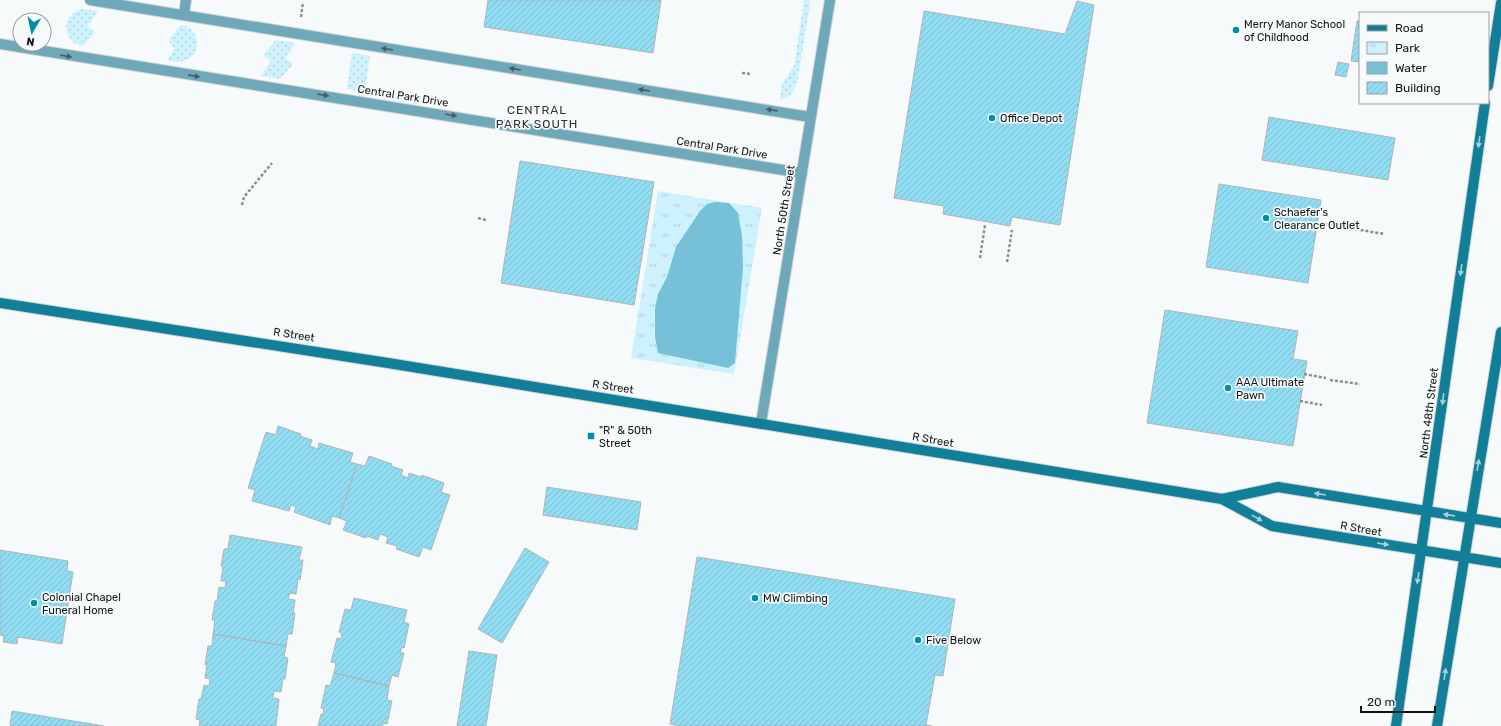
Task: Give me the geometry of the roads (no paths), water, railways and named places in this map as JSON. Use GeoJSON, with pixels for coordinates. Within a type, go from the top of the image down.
{"type":"FeatureCollection","features":[{"type":"Feature","properties":{"kind":"main road"},"geometry":{"type":"LineString","coordinates":[[1489,80],[1501,3]]}},
{"type":"Feature","properties":{"kind":"main road","name":"North 48th Street"},"geometry":{"type":"LineString","coordinates":[[1396,726],[1428,512],[1485,104]]}},
{"type":"Feature","properties":{"kind":"main road","name":"R Street"},"geometry":{"type":"LineString","coordinates":[[0,303],[200,333],[1222,499],[1272,526],[1501,563]]}},
{"type":"Feature","properties":{"kind":"main road"},"geometry":{"type":"LineString","coordinates":[[1437,726],[1501,332]]}},
{"type":"Feature","properties":{"kind":"main road","name":"R Street"},"geometry":{"type":"LineString","coordinates":[[1222,499],[1278,487],[1501,523]]}},
{"type":"Feature","properties":{"kind":"street"},"geometry":{"type":"LineString","coordinates":[[90,0],[810,116]]}},
{"type":"Feature","properties":{"kind":"street"},"geometry":{"type":"LineString","coordinates":[[184,15],[186,0]]}},
{"type":"Feature","properties":{"kind":"street","name":"North 50th Street"},"geometry":{"type":"LineString","coordinates":[[761,423],[830,0]]}},
{"type":"Feature","properties":{"kind":"street","name":"Central Park Drive"},"geometry":{"type":"LineString","coordinates":[[0,44],[802,173]]}},
{"type":"Feature","properties":{"kind":"water"},"geometry":{"type":"Polygon","coordinates":[[[715,202],[729,203],[738,213],[742,236],[743,267],[735,363],[728,368],[658,353],[655,337],[655,309],[658,294],[667,277],[676,247],[700,211],[707,204],[715,202]]]}},
{"type":"Feature","properties":{"kind":"place","name":"Merry Manor School of Childhood"},"geometry":{"type":"Point","coordinates":[1236,30]}},
{"type":"Feature","properties":{"kind":"place","name":"Office Depot"},"geometry":{"type":"Point","coordinates":[992,118]}},
{"type":"Feature","properties":{"kind":"place","name":"Schaefer's Clearance Outlet"},"geometry":{"type":"Point","coordinates":[1266,218]}},
{"type":"Feature","properties":{"kind":"place","name":"AAA Ultimate Pawn"},"geometry":{"type":"Point","coordinates":[1228,388]}},
{"type":"Feature","properties":{"kind":"place","name":"\"R\" & 50th Street"},"geometry":{"type":"Point","coordinates":[591,436]}},
{"type":"Feature","properties":{"kind":"place","name":"MW Climbing"},"geometry":{"type":"Point","coordinates":[755,598]}},
{"type":"Feature","properties":{"kind":"place","name":"Colonial Chapel Funeral Home"},"geometry":{"type":"Point","coordinates":[34,603]}},
{"type":"Feature","properties":{"kind":"place","name":"Five Below"},"geometry":{"type":"Point","coordinates":[918,640]}},
{"type":"Feature","properties":{"kind":"district","name":"CENTRAL PARK SOUTH"},"geometry":{"type":"Point","coordinates":[537,117]}}]}
